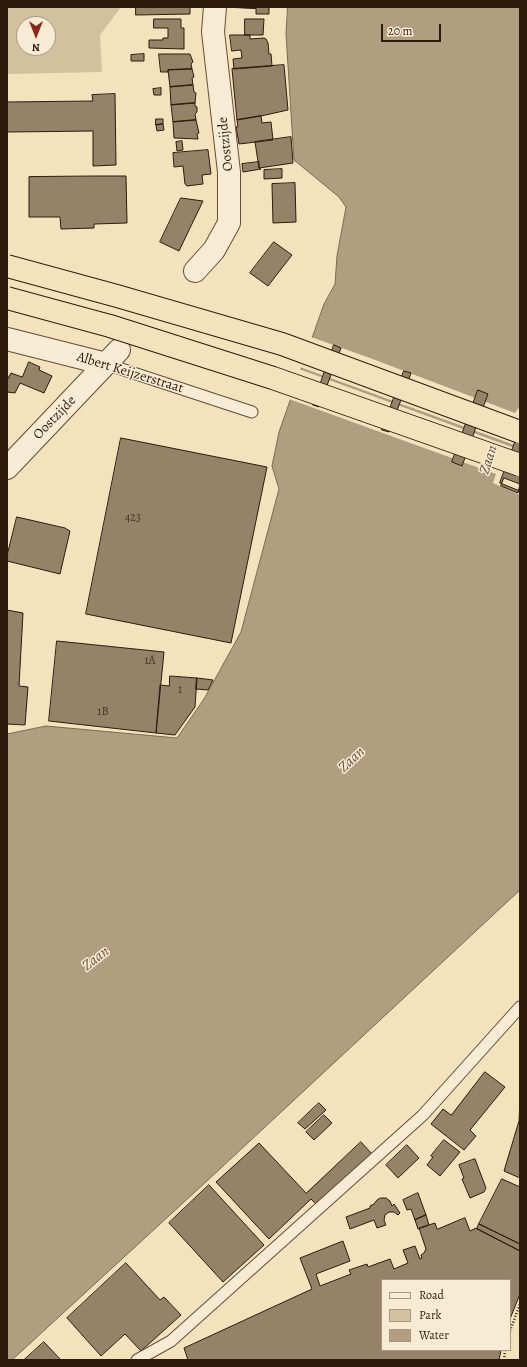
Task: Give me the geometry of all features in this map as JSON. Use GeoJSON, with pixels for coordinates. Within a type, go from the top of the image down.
{"type":"FeatureCollection","features":[{"type":"Feature","properties":{"kind":"highway"},"geometry":{"type":"LineString","coordinates":[[7,266],[282,344],[520,432]]}},
{"type":"Feature","properties":{"kind":"highway"},"geometry":{"type":"LineString","coordinates":[[7,298],[110,326],[273,378],[520,465]]}},
{"type":"Feature","properties":{"kind":"street","name":"Oostzijde"},"geometry":{"type":"LineString","coordinates":[[195,272],[214,250],[229,223],[229,172],[213,32],[215,7]]}},
{"type":"Feature","properties":{"kind":"street","name":"Albert Keijzerstraat"},"geometry":{"type":"LineString","coordinates":[[7,339],[113,357]]}},
{"type":"Feature","properties":{"kind":"street","name":"Oostzijde"},"geometry":{"type":"LineString","coordinates":[[7,468],[113,357]]}},
{"type":"Feature","properties":{"kind":"lane","name":"Albert Keijzerstraat"},"geometry":{"type":"LineString","coordinates":[[113,357],[252,412]]}},
{"type":"Feature","properties":{"kind":"lane"},"geometry":{"type":"LineString","coordinates":[[137,1360],[172,1342],[423,1115],[520,1007]]}},
{"type":"Feature","properties":{"kind":"path"},"geometry":{"type":"LineString","coordinates":[[511,1328],[520,1304]]}},
{"type":"Feature","properties":{"kind":"green space"},"geometry":{"type":"Polygon","coordinates":[[[7,7],[121,7],[100,35],[102,72],[7,74],[7,7]]]}},
{"type":"Feature","properties":{"kind":"water","name":"Zaan"},"geometry":{"type":"Polygon","coordinates":[[[288,7],[520,7],[520,890],[12,1360],[7,1360],[7,734],[46,726],[177,738],[204,699],[241,632],[279,489],[272,466],[279,432],[324,304],[335,284],[337,256],[346,207],[339,197],[294,160],[286,34],[288,7]]]}},
{"type":"Feature","properties":{"kind":"pier"},"geometry":{"type":"Polygon","coordinates":[[[311,337],[515,413],[520,406],[520,447],[300,367],[311,337]]]}},
{"type":"Feature","properties":{"kind":"pier"},"geometry":{"type":"Polygon","coordinates":[[[299,369],[520,450],[520,495],[493,483],[496,474],[289,399],[299,369]]]}},
{"type":"Feature","properties":{"kind":"building"},"geometry":{"type":"Polygon","coordinates":[[[136,7],[190,7],[190,14],[136,15],[136,7]]]}},
{"type":"Feature","properties":{"kind":"building"},"geometry":{"type":"Polygon","coordinates":[[[226,7],[269,7],[269,14],[256,14],[256,9],[226,7]]]}},
{"type":"Feature","properties":{"kind":"building"},"geometry":{"type":"Polygon","coordinates":[[[154,19],[181,19],[181,28],[184,28],[184,49],[149,48],[149,40],[163,40],[163,38],[168,38],[168,28],[154,28],[154,19]]]}},
{"type":"Feature","properties":{"kind":"building"},"geometry":{"type":"Polygon","coordinates":[[[245,19],[264,19],[263,35],[245,35],[245,19]]]}},
{"type":"Feature","properties":{"kind":"building"},"geometry":{"type":"Polygon","coordinates":[[[230,35],[250,35],[250,39],[266,39],[269,54],[271,54],[272,66],[234,69],[233,59],[242,58],[241,50],[232,51],[230,35]]]}},
{"type":"Feature","properties":{"kind":"building"},"geometry":{"type":"Polygon","coordinates":[[[144,54],[144,61],[131,61],[131,55],[144,54]]]}},
{"type":"Feature","properties":{"kind":"building"},"geometry":{"type":"Polygon","coordinates":[[[159,54],[190,54],[193,62],[191,64],[192,69],[168,70],[168,72],[161,72],[159,54]]]}},
{"type":"Feature","properties":{"kind":"building"},"geometry":{"type":"Polygon","coordinates":[[[284,65],[288,110],[237,120],[232,69],[284,65]]]}},
{"type":"Feature","properties":{"kind":"building"},"geometry":{"type":"Polygon","coordinates":[[[192,69],[194,77],[192,78],[193,85],[170,87],[168,70],[192,69]]]}},
{"type":"Feature","properties":{"kind":"building"},"geometry":{"type":"Polygon","coordinates":[[[193,85],[194,92],[196,93],[195,103],[171,105],[170,87],[193,85]]]}},
{"type":"Feature","properties":{"kind":"building"},"geometry":{"type":"Polygon","coordinates":[[[161,88],[161,95],[154,95],[153,89],[161,88]]]}},
{"type":"Feature","properties":{"kind":"building"},"geometry":{"type":"Polygon","coordinates":[[[115,94],[116,165],[93,166],[93,131],[7,132],[7,102],[93,101],[92,95],[115,94]]]}},
{"type":"Feature","properties":{"kind":"building"},"geometry":{"type":"Polygon","coordinates":[[[195,103],[195,106],[197,107],[197,112],[195,114],[196,120],[173,122],[171,105],[195,103]]]}},
{"type":"Feature","properties":{"kind":"building"},"geometry":{"type":"Polygon","coordinates":[[[261,116],[262,123],[271,122],[273,140],[239,144],[236,127],[238,127],[237,120],[261,116]]]}},
{"type":"Feature","properties":{"kind":"building"},"geometry":{"type":"Polygon","coordinates":[[[156,119],[163,119],[163,124],[156,125],[156,119]]]}},
{"type":"Feature","properties":{"kind":"building"},"geometry":{"type":"Polygon","coordinates":[[[196,120],[199,133],[197,134],[198,139],[174,138],[173,122],[196,120]]]}},
{"type":"Feature","properties":{"kind":"building"},"geometry":{"type":"Polygon","coordinates":[[[163,124],[164,130],[157,131],[156,125],[163,124]]]}},
{"type":"Feature","properties":{"kind":"building"},"geometry":{"type":"Polygon","coordinates":[[[291,137],[293,163],[259,168],[255,142],[291,137]]]}},
{"type":"Feature","properties":{"kind":"building"},"geometry":{"type":"Polygon","coordinates":[[[182,141],[183,150],[177,151],[176,142],[182,141]]]}},
{"type":"Feature","properties":{"kind":"building"},"geometry":{"type":"Polygon","coordinates":[[[208,150],[211,174],[202,175],[203,184],[187,186],[185,184],[183,166],[174,167],[173,153],[208,150]]]}},
{"type":"Feature","properties":{"kind":"building"},"geometry":{"type":"Polygon","coordinates":[[[259,162],[259,168],[261,169],[243,172],[242,164],[259,162]]]}},
{"type":"Feature","properties":{"kind":"building"},"geometry":{"type":"Polygon","coordinates":[[[282,169],[282,178],[264,179],[264,170],[282,169]]]}},
{"type":"Feature","properties":{"kind":"building"},"geometry":{"type":"Polygon","coordinates":[[[126,176],[127,223],[94,224],[94,228],[61,229],[60,217],[29,217],[29,177],[126,176]]]}},
{"type":"Feature","properties":{"kind":"building"},"geometry":{"type":"Polygon","coordinates":[[[295,183],[296,222],[273,223],[272,184],[295,183]]]}},
{"type":"Feature","properties":{"kind":"building"},"geometry":{"type":"Polygon","coordinates":[[[181,198],[203,201],[179,251],[160,242],[181,198]]]}},
{"type":"Feature","properties":{"kind":"building"},"geometry":{"type":"Polygon","coordinates":[[[274,242],[292,255],[268,286],[250,273],[274,242]]]}},
{"type":"Feature","properties":{"kind":"building"},"geometry":{"type":"Polygon","coordinates":[[[334,345],[341,348],[319,407],[313,405],[334,345]]]}},
{"type":"Feature","properties":{"kind":"building"},"geometry":{"type":"Polygon","coordinates":[[[29,362],[40,367],[39,370],[52,376],[44,393],[20,383],[15,393],[7,392],[7,380],[11,373],[22,377],[29,362]]]}},
{"type":"Feature","properties":{"kind":"building"},"geometry":{"type":"Polygon","coordinates":[[[404,371],[411,373],[389,432],[382,430],[404,371]]]}},
{"type":"Feature","properties":{"kind":"building"},"geometry":{"type":"Polygon","coordinates":[[[478,390],[488,394],[462,466],[452,462],[478,390]]]}},
{"type":"Feature","properties":{"kind":"building"},"geometry":{"type":"Polygon","coordinates":[[[520,428],[520,491],[500,483],[520,428]]]}},
{"type":"Feature","properties":{"kind":"building"},"geometry":{"type":"Polygon","coordinates":[[[121,438],[267,467],[231,643],[86,614],[121,438]]]}},
{"type":"Feature","properties":{"kind":"building"},"geometry":{"type":"Polygon","coordinates":[[[504,478],[520,484],[518,493],[501,486],[504,478]]]}},
{"type":"Feature","properties":{"kind":"building"},"geometry":{"type":"Polygon","coordinates":[[[17,517],[65,528],[70,531],[60,574],[7,561],[17,517]]]}},
{"type":"Feature","properties":{"kind":"building"},"geometry":{"type":"Polygon","coordinates":[[[7,610],[23,613],[19,686],[28,687],[25,725],[7,724],[7,610]]]}},
{"type":"Feature","properties":{"kind":"building"},"geometry":{"type":"Polygon","coordinates":[[[57,641],[164,652],[156,733],[49,721],[57,641]]]}},
{"type":"Feature","properties":{"kind":"building"},"geometry":{"type":"Polygon","coordinates":[[[170,676],[197,678],[195,707],[175,735],[156,733],[160,685],[169,686],[170,676]]]}},
{"type":"Feature","properties":{"kind":"building"},"geometry":{"type":"Polygon","coordinates":[[[197,678],[213,680],[208,690],[196,689],[197,678]]]}},
{"type":"Feature","properties":{"kind":"building"},"geometry":{"type":"Polygon","coordinates":[[[485,1072],[505,1087],[470,1130],[476,1136],[464,1150],[431,1124],[443,1109],[451,1115],[485,1072]]]}},
{"type":"Feature","properties":{"kind":"building"},"geometry":{"type":"Polygon","coordinates":[[[520,1097],[520,1178],[504,1171],[519,1121],[520,1097]]]}},
{"type":"Feature","properties":{"kind":"building"},"geometry":{"type":"Polygon","coordinates":[[[319,1103],[326,1110],[305,1129],[298,1123],[319,1103]]]}},
{"type":"Feature","properties":{"kind":"building"},"geometry":{"type":"Polygon","coordinates":[[[324,1115],[332,1123],[314,1140],[306,1132],[324,1115]]]}},
{"type":"Feature","properties":{"kind":"building"},"geometry":{"type":"Polygon","coordinates":[[[444,1140],[460,1152],[440,1176],[427,1165],[433,1157],[431,1156],[444,1140]]]}},
{"type":"Feature","properties":{"kind":"building"},"geometry":{"type":"Polygon","coordinates":[[[361,1142],[372,1154],[317,1205],[311,1199],[269,1239],[216,1182],[259,1143],[306,1193],[361,1142]]]}},
{"type":"Feature","properties":{"kind":"building"},"geometry":{"type":"Polygon","coordinates":[[[407,1145],[419,1158],[398,1178],[386,1165],[407,1145]]]}},
{"type":"Feature","properties":{"kind":"building"},"geometry":{"type":"Polygon","coordinates":[[[475,1159],[486,1188],[484,1192],[470,1198],[462,1179],[464,1178],[459,1165],[475,1159]]]}},
{"type":"Feature","properties":{"kind":"building"},"geometry":{"type":"Polygon","coordinates":[[[502,1179],[520,1187],[520,1244],[479,1224],[502,1179]]]}},
{"type":"Feature","properties":{"kind":"building"},"geometry":{"type":"Polygon","coordinates":[[[209,1185],[264,1245],[223,1282],[169,1223],[209,1185]]]}},
{"type":"Feature","properties":{"kind":"building"},"geometry":{"type":"Polygon","coordinates":[[[418,1193],[426,1215],[415,1220],[411,1209],[407,1210],[403,1200],[418,1193]]]}},
{"type":"Feature","properties":{"kind":"building"},"geometry":{"type":"Polygon","coordinates":[[[381,1198],[386,1198],[390,1201],[392,1206],[394,1204],[400,1213],[398,1215],[394,1212],[389,1212],[385,1215],[384,1220],[386,1225],[377,1228],[374,1220],[350,1229],[346,1217],[370,1208],[370,1206],[381,1198]]]}},
{"type":"Feature","properties":{"kind":"building"},"geometry":{"type":"Polygon","coordinates":[[[426,1215],[429,1225],[418,1229],[415,1220],[426,1215]]]}},
{"type":"Feature","properties":{"kind":"building"},"geometry":{"type":"Polygon","coordinates":[[[465,1218],[470,1231],[476,1228],[520,1251],[520,1294],[511,1316],[511,1279],[381,1279],[381,1351],[501,1351],[499,1360],[188,1360],[184,1348],[312,1289],[300,1258],[343,1241],[350,1261],[316,1274],[320,1286],[351,1274],[349,1270],[367,1264],[368,1267],[390,1259],[394,1269],[408,1263],[403,1250],[415,1246],[420,1259],[422,1258],[421,1255],[426,1249],[419,1228],[435,1223],[437,1229],[465,1218]]]}},
{"type":"Feature","properties":{"kind":"building"},"geometry":{"type":"Polygon","coordinates":[[[479,1224],[520,1244],[520,1251],[477,1229],[479,1224]]]}},
{"type":"Feature","properties":{"kind":"building"},"geometry":{"type":"Polygon","coordinates":[[[126,1263],[160,1300],[164,1297],[181,1315],[141,1351],[125,1334],[101,1356],[67,1318],[126,1263]]]}},
{"type":"Feature","properties":{"kind":"building"},"geometry":{"type":"Polygon","coordinates":[[[44,1342],[61,1360],[24,1360],[44,1342]]]}}]}
